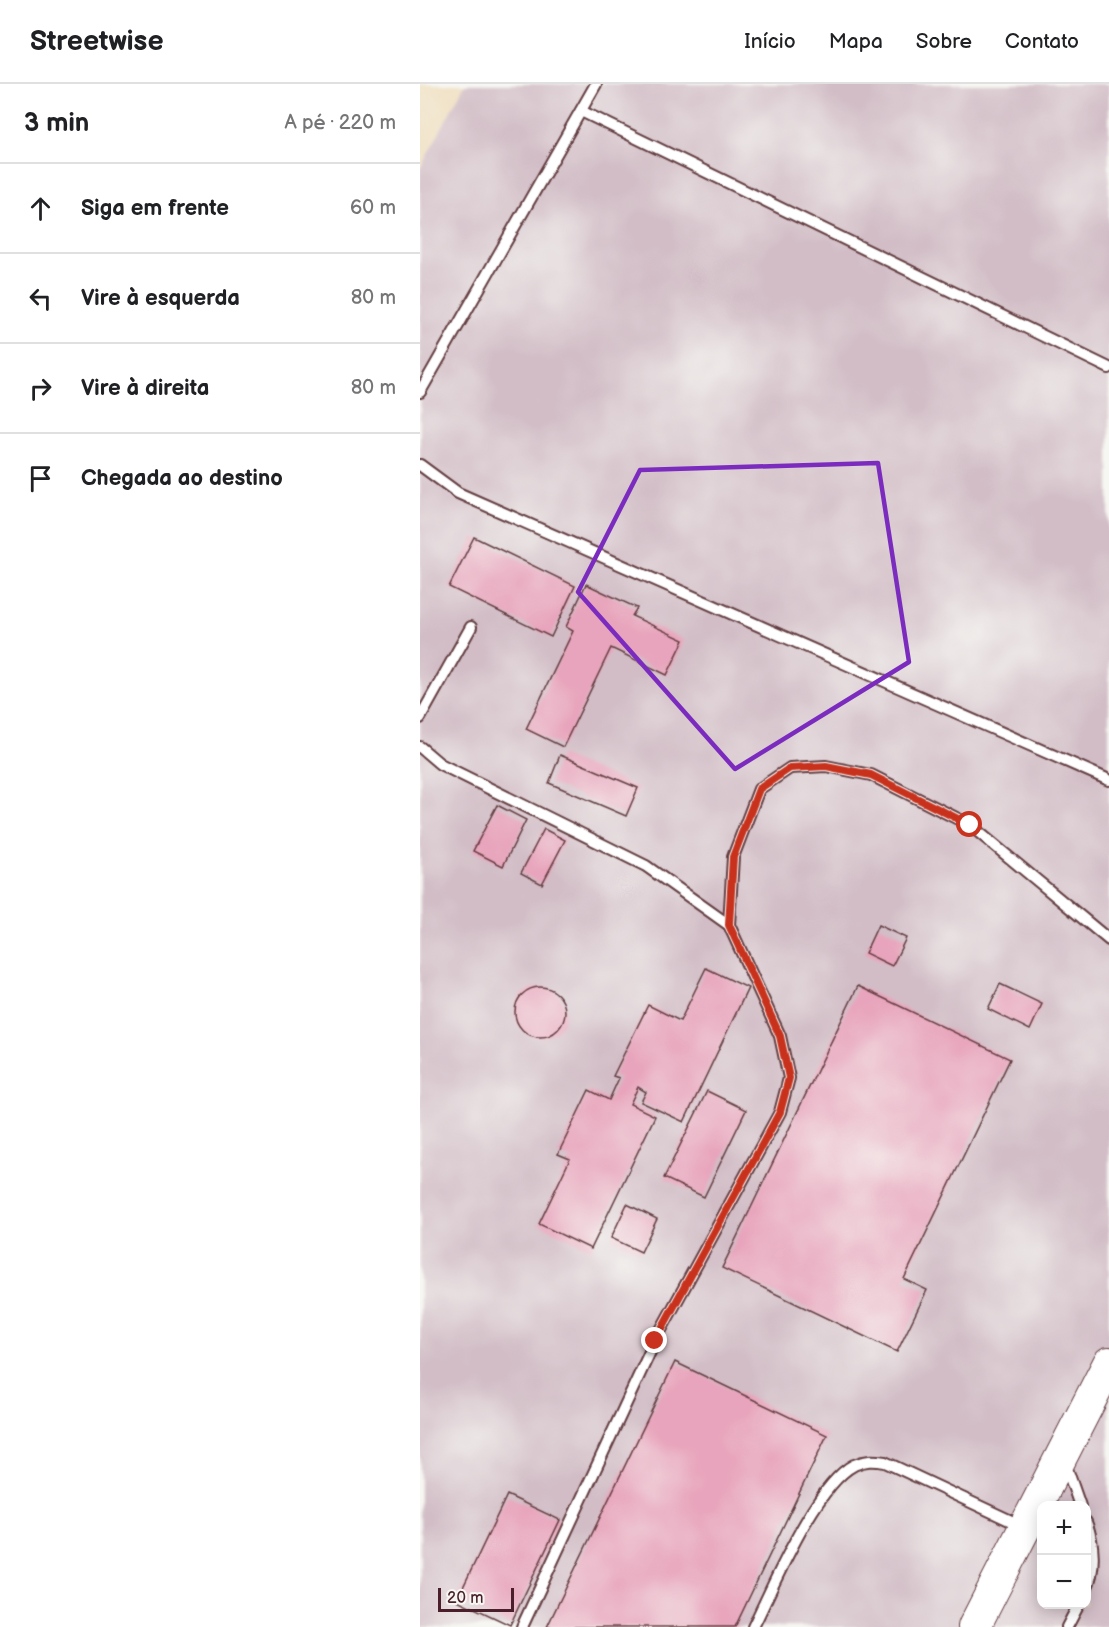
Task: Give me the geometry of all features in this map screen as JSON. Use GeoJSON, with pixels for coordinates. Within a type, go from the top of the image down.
{"type":"FeatureCollection","features":[{"type":"Feature","properties":{"kind":"main road"},"geometry":{"type":"LineString","coordinates":[[974,1627],[1109,1363]]}},
{"type":"Feature","properties":{"kind":"lane"},"geometry":{"type":"LineString","coordinates":[[420,392],[596,84]]}},
{"type":"Feature","properties":{"kind":"lane"},"geometry":{"type":"LineString","coordinates":[[581,111],[1109,368]]}},
{"type":"Feature","properties":{"kind":"lane"},"geometry":{"type":"LineString","coordinates":[[420,465],[458,493],[1109,780]]}},
{"type":"Feature","properties":{"kind":"lane"},"geometry":{"type":"LineString","coordinates":[[420,718],[471,627]]}},
{"type":"Feature","properties":{"kind":"lane"},"geometry":{"type":"LineString","coordinates":[[420,747],[440,764],[646,866],[729,925]]}},
{"type":"Feature","properties":{"kind":"lane"},"geometry":{"type":"LineString","coordinates":[[522,1627],[655,1341],[780,1112],[789,1078],[780,1036],[729,925],[733,857],[759,789],[790,768],[826,766],[871,775],[970,825],[1109,940]]}},
{"type":"Feature","properties":{"kind":"lane"},"geometry":{"type":"LineString","coordinates":[[1062,1455],[1078,1501]]}},
{"type":"Feature","properties":{"kind":"lane"},"geometry":{"type":"LineString","coordinates":[[753,1627],[795,1540],[830,1486],[852,1466],[869,1459],[885,1462],[1025,1528]]}},
{"type":"Feature","properties":{"kind":"lane"},"geometry":{"type":"LineString","coordinates":[[1091,1540],[1093,1547],[1091,1571]]}},
{"type":"Feature","properties":{"kind":"lane"},"geometry":{"type":"LineString","coordinates":[[1067,1627],[1077,1609]]}},
{"type":"Feature","properties":{"kind":"highlighted area"},"geometry":{"type":"Polygon","coordinates":[[[878,463],[909,662],[735,769],[578,592],[640,470],[878,463]]]}},
{"type":"Feature","properties":{"kind":"shaded area"},"geometry":{"type":"Polygon","coordinates":[[[465,84],[1109,84],[1109,1627],[420,1627],[420,169],[465,84]]]}},
{"type":"Feature","properties":{"kind":"building"},"geometry":{"type":"Polygon","coordinates":[[[474,537],[575,586],[551,637],[449,587],[474,537]]]}},
{"type":"Feature","properties":{"kind":"building"},"geometry":{"type":"Polygon","coordinates":[[[586,584],[637,608],[632,616],[684,640],[667,675],[611,648],[563,747],[526,729],[573,631],[566,627],[586,584]]]}},
{"type":"Feature","properties":{"kind":"building"},"geometry":{"type":"Polygon","coordinates":[[[560,755],[638,788],[626,816],[549,783],[560,755]]]}},
{"type":"Feature","properties":{"kind":"building"},"geometry":{"type":"Polygon","coordinates":[[[497,805],[526,820],[503,866],[473,851],[497,805]]]}},
{"type":"Feature","properties":{"kind":"building"},"geometry":{"type":"Polygon","coordinates":[[[544,829],[565,840],[542,884],[521,873],[544,829]]]}},
{"type":"Feature","properties":{"kind":"building"},"geometry":{"type":"Polygon","coordinates":[[[878,925],[906,938],[892,966],[865,953],[878,925]]]}},
{"type":"Feature","properties":{"kind":"building"},"geometry":{"type":"Polygon","coordinates":[[[706,968],[748,988],[684,1122],[641,1102],[646,1092],[638,1087],[630,1104],[655,1116],[591,1249],[539,1224],[570,1159],[558,1154],[589,1090],[609,1100],[619,1078],[613,1076],[648,1005],[680,1021],[706,968]]]}},
{"type":"Feature","properties":{"kind":"building"},"geometry":{"type":"Polygon","coordinates":[[[1000,984],[1042,1004],[1030,1030],[988,1009],[1000,984]]]}},
{"type":"Feature","properties":{"kind":"building"},"geometry":{"type":"Polygon","coordinates":[[[858,986],[1010,1059],[904,1279],[927,1290],[897,1352],[722,1268],[858,986]]]}},
{"type":"Feature","properties":{"kind":"building"},"geometry":{"type":"Polygon","coordinates":[[[540,987],[549,989],[560,998],[565,1012],[563,1021],[554,1032],[540,1037],[531,1035],[520,1026],[515,1012],[517,1003],[526,992],[540,987]]]}},
{"type":"Feature","properties":{"kind":"building"},"geometry":{"type":"Polygon","coordinates":[[[707,1091],[746,1110],[704,1197],[664,1178],[707,1091]]]}},
{"type":"Feature","properties":{"kind":"building"},"geometry":{"type":"Polygon","coordinates":[[[627,1204],[657,1219],[641,1252],[611,1238],[627,1204]]]}},
{"type":"Feature","properties":{"kind":"building"},"geometry":{"type":"Polygon","coordinates":[[[675,1362],[827,1435],[735,1627],[547,1627],[675,1362]]]}},
{"type":"Feature","properties":{"kind":"building"},"geometry":{"type":"Polygon","coordinates":[[[507,1495],[560,1520],[510,1625],[457,1600],[507,1495]]]}},
{"type":"Feature","properties":{"kind":"route"},"geometry":{"type":"LineString","coordinates":[[655,1341],[780,1112],[789,1078],[780,1036],[729,925],[733,857],[759,789],[790,768],[826,766],[871,775],[970,825]]}}]}
